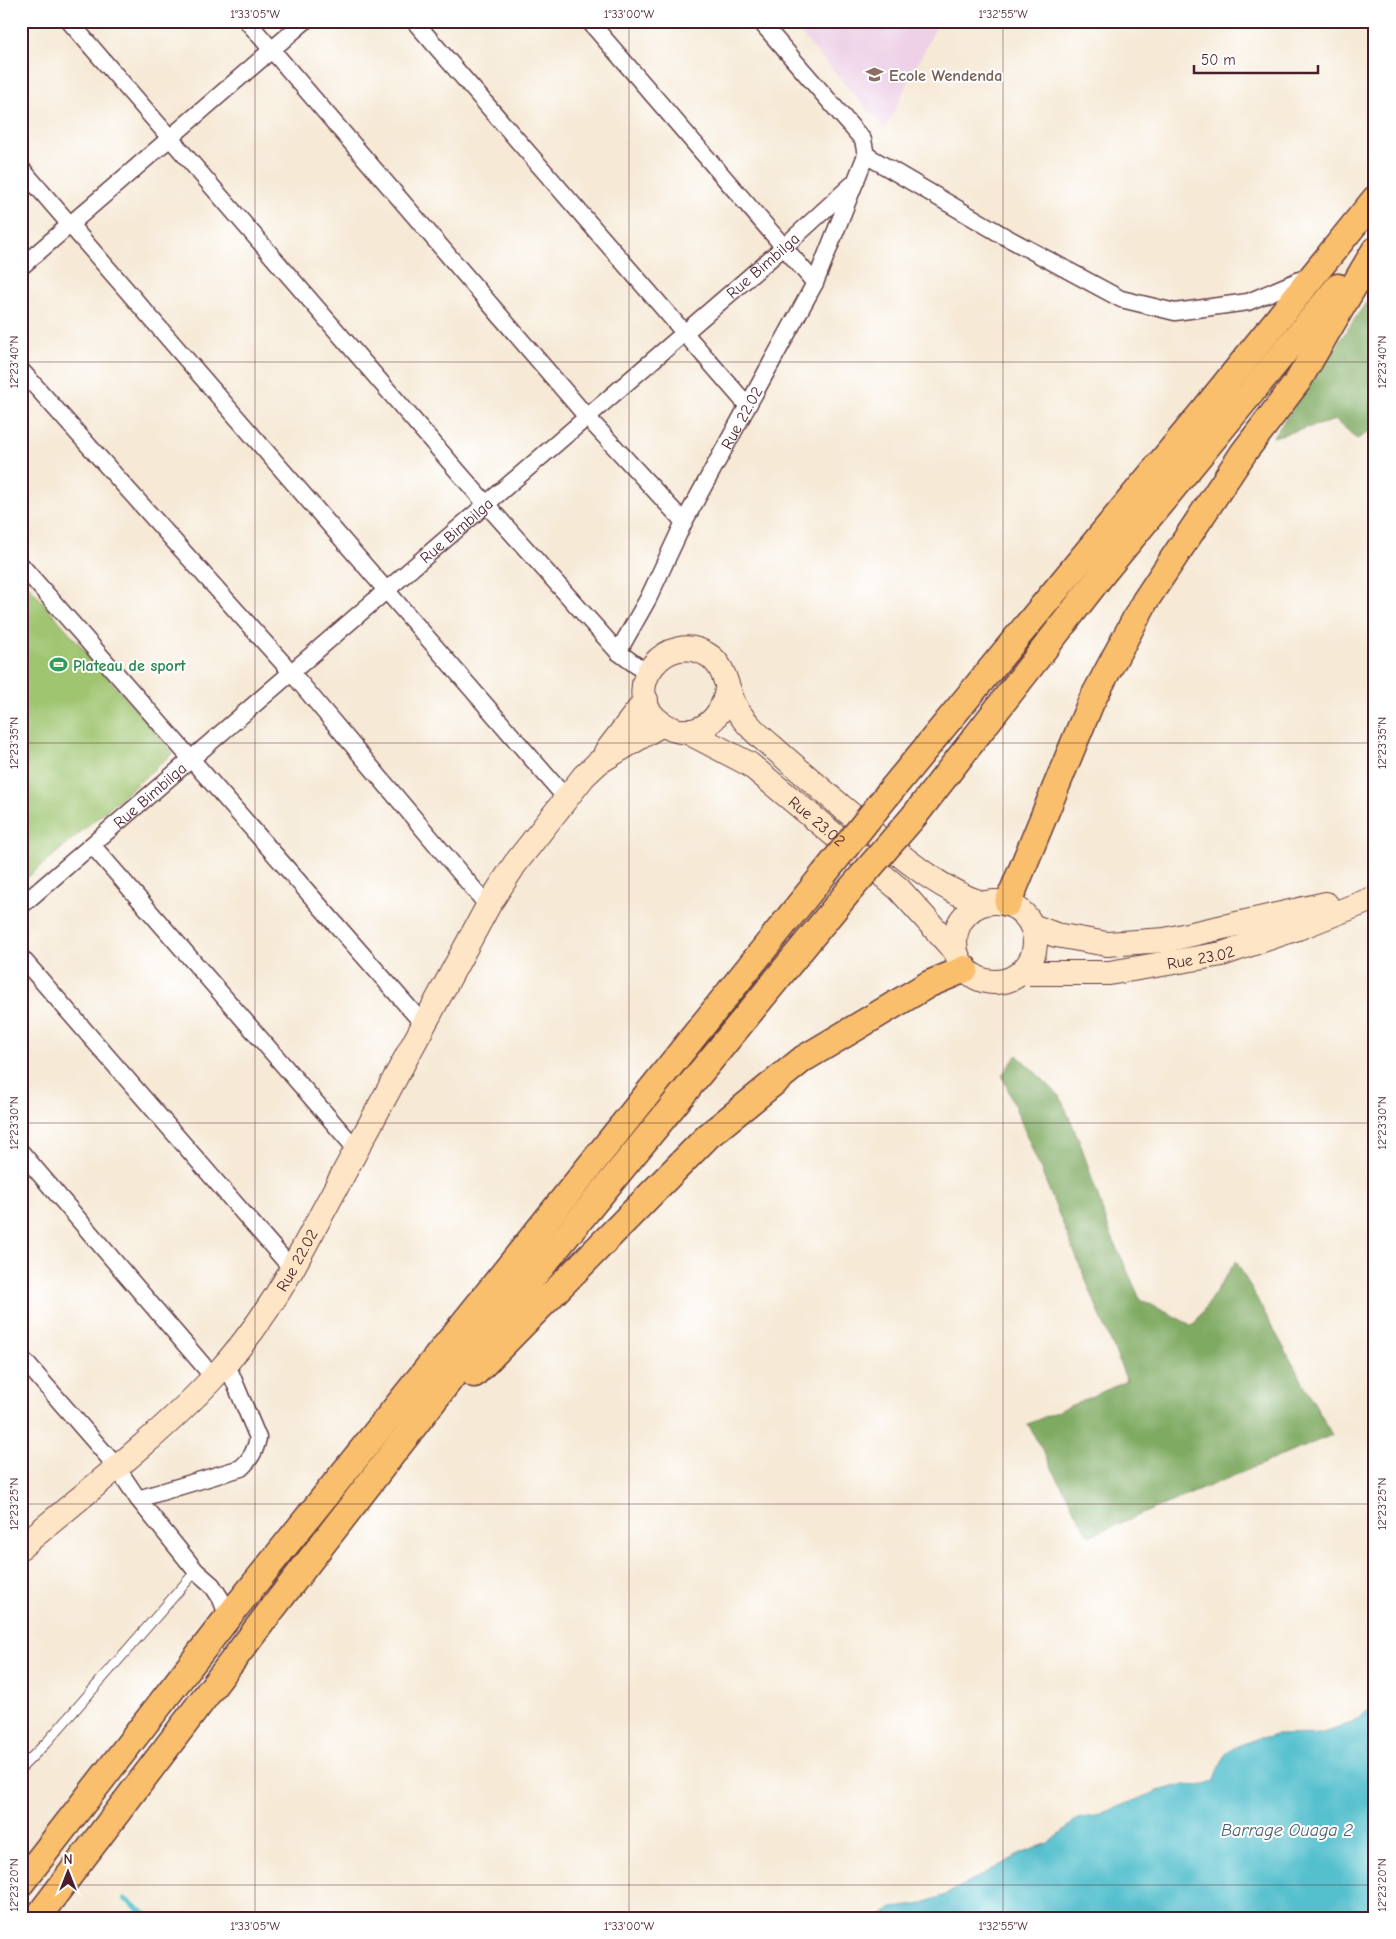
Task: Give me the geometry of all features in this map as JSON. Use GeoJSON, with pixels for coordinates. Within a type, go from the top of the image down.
{"type":"FeatureCollection","features":[{"type":"Feature","properties":{"kind":"main road"},"geometry":{"type":"LineString","coordinates":[[21,1883],[228,1616],[888,794],[1375,200]]}},
{"type":"Feature","properties":{"kind":"main road"},"geometry":{"type":"LineString","coordinates":[[37,1918],[150,1768],[472,1352],[848,891],[914,815],[1109,566],[1375,243]]}},
{"type":"Feature","properties":{"kind":"main road"},"geometry":{"type":"LineString","coordinates":[[1008,903],[1091,702],[1145,601],[1244,452],[1298,381],[1375,250]]}},
{"type":"Feature","properties":{"kind":"main road"},"geometry":{"type":"LineString","coordinates":[[381,1469],[708,1136],[803,1059],[929,984],[960,960]]}},
{"type":"Feature","properties":{"kind":"main road"},"geometry":{"type":"LineString","coordinates":[[21,1861],[53,1824],[132,1741]]}},
{"type":"Feature","properties":{"kind":"main road"},"geometry":{"type":"LineString","coordinates":[[57,1918],[90,1874],[150,1768]]}},
{"type":"Feature","properties":{"kind":"street"},"geometry":{"type":"LineString","coordinates":[[70,21],[486,504],[618,652],[647,673],[644,684],[646,700],[653,716],[662,724],[599,762]]}},
{"type":"Feature","properties":{"kind":"street"},"geometry":{"type":"LineString","coordinates":[[247,21],[588,417],[684,522]]}},
{"type":"Feature","properties":{"kind":"street"},"geometry":{"type":"LineString","coordinates":[[21,267],[273,51],[305,21]]}},
{"type":"Feature","properties":{"kind":"street"},"geometry":{"type":"LineString","coordinates":[[414,21],[747,405]]}},
{"type":"Feature","properties":{"kind":"street"},"geometry":{"type":"LineString","coordinates":[[589,21],[815,283]]}},
{"type":"Feature","properties":{"kind":"street"},"geometry":{"type":"LineString","coordinates":[[760,21],[864,148],[1004,236],[1121,299],[1175,312],[1239,304],[1248,302],[1315,273]]}},
{"type":"Feature","properties":{"kind":"street","name":"Rue Bimbilga"},"geometry":{"type":"LineString","coordinates":[[21,906],[785,246],[856,181],[864,148]]}},
{"type":"Feature","properties":{"kind":"street"},"geometry":{"type":"LineString","coordinates":[[21,168],[565,797]]}},
{"type":"Feature","properties":{"kind":"street","name":"Rue 22.02"},"geometry":{"type":"LineString","coordinates":[[618,652],[648,599],[684,522],[815,283],[856,181]]}},
{"type":"Feature","properties":{"kind":"street"},"geometry":{"type":"LineString","coordinates":[[21,370],[291,672],[488,906],[515,864],[565,797],[599,762],[646,700]]}},
{"type":"Feature","properties":{"kind":"street"},"geometry":{"type":"LineString","coordinates":[[21,565],[425,1026]]}},
{"type":"Feature","properties":{"kind":"street","name":"Rue 23.02"},"geometry":{"type":"LineString","coordinates":[[647,673],[655,661],[666,653],[680,649],[694,649],[707,654],[718,663],[725,676],[727,689],[747,725],[824,792],[914,866],[958,896],[981,904],[994,901],[1008,903],[1020,910],[1032,926],[1056,935],[1107,944],[1165,940],[1375,896]]}},
{"type":"Feature","properties":{"kind":"street"},"geometry":{"type":"LineString","coordinates":[[686,731],[698,729],[709,724],[718,715],[725,703],[727,689]]}},
{"type":"Feature","properties":{"kind":"street","name":"Rue 23.02"},"geometry":{"type":"LineString","coordinates":[[662,724],[686,731],[749,764],[899,889],[975,978],[988,982],[1001,982],[1020,973],[1109,972],[1222,954],[1298,928],[1375,896]]}},
{"type":"Feature","properties":{"kind":"street"},"geometry":{"type":"LineString","coordinates":[[92,845],[357,1150]]}},
{"type":"Feature","properties":{"kind":"street"},"geometry":{"type":"LineString","coordinates":[[960,960],[955,933],[960,920],[969,910],[981,904]]}},
{"type":"Feature","properties":{"kind":"street","name":"Rue 22.02"},"geometry":{"type":"LineString","coordinates":[[21,1548],[183,1409],[220,1370],[273,1302],[425,1026],[488,906]]}},
{"type":"Feature","properties":{"kind":"street"},"geometry":{"type":"LineString","coordinates":[[1020,973],[1032,959],[1035,946],[1032,926]]}},
{"type":"Feature","properties":{"kind":"street"},"geometry":{"type":"LineString","coordinates":[[21,957],[292,1269]]}},
{"type":"Feature","properties":{"kind":"street"},"geometry":{"type":"LineString","coordinates":[[21,1152],[220,1370],[258,1438],[255,1451],[249,1461],[241,1468],[138,1499]]}},
{"type":"Feature","properties":{"kind":"street"},"geometry":{"type":"LineString","coordinates":[[21,1357],[116,1466],[138,1499],[196,1570],[212,1585],[221,1599],[228,1616]]}},
{"type":"Feature","properties":{"kind":"lane"},"geometry":{"type":"LineString","coordinates":[[21,1768],[196,1570]]}},
{"type":"Feature","properties":{"kind":"shaded area","name":"Ecole Wendenda"},"geometry":{"type":"Polygon","coordinates":[[[789,21],[939,21],[885,129],[789,21]]]}},
{"type":"Feature","properties":{"kind":"green space"},"geometry":{"type":"Polygon","coordinates":[[[1375,290],[1375,428],[1357,439],[1336,420],[1273,437],[1375,290]]]}},
{"type":"Feature","properties":{"kind":"green space","name":"Plateau de sport"},"geometry":{"type":"Polygon","coordinates":[[[21,577],[173,753],[21,883],[21,577]]]}},
{"type":"Feature","properties":{"kind":"green space"},"geometry":{"type":"Polygon","coordinates":[[[1017,1055],[1060,1096],[1081,1145],[1109,1230],[1140,1299],[1193,1326],[1236,1261],[1332,1435],[1089,1536],[1028,1424],[1127,1381],[1002,1075],[1017,1055]]]}},
{"type":"Feature","properties":{"kind":"water","name":"Barrage Ouaga 2"},"geometry":{"type":"Polygon","coordinates":[[[1375,1706],[1375,1918],[879,1918],[893,1908],[918,1905],[943,1896],[1019,1855],[1050,1842],[1077,1819],[1095,1816],[1158,1791],[1182,1785],[1200,1786],[1214,1781],[1225,1755],[1235,1747],[1256,1739],[1276,1735],[1320,1734],[1349,1724],[1375,1706]]]}},
{"type":"Feature","properties":{"kind":"waterway"},"geometry":{"type":"LineString","coordinates":[[125,1899],[151,1918]]}},
{"type":"Feature","properties":{"kind":"place","name":"Ecole Wendenda"},"geometry":{"type":"Point","coordinates":[875,75]}},
{"type":"Feature","properties":{"kind":"place","name":"Plateau de sport"},"geometry":{"type":"Point","coordinates":[59,665]}}]}
